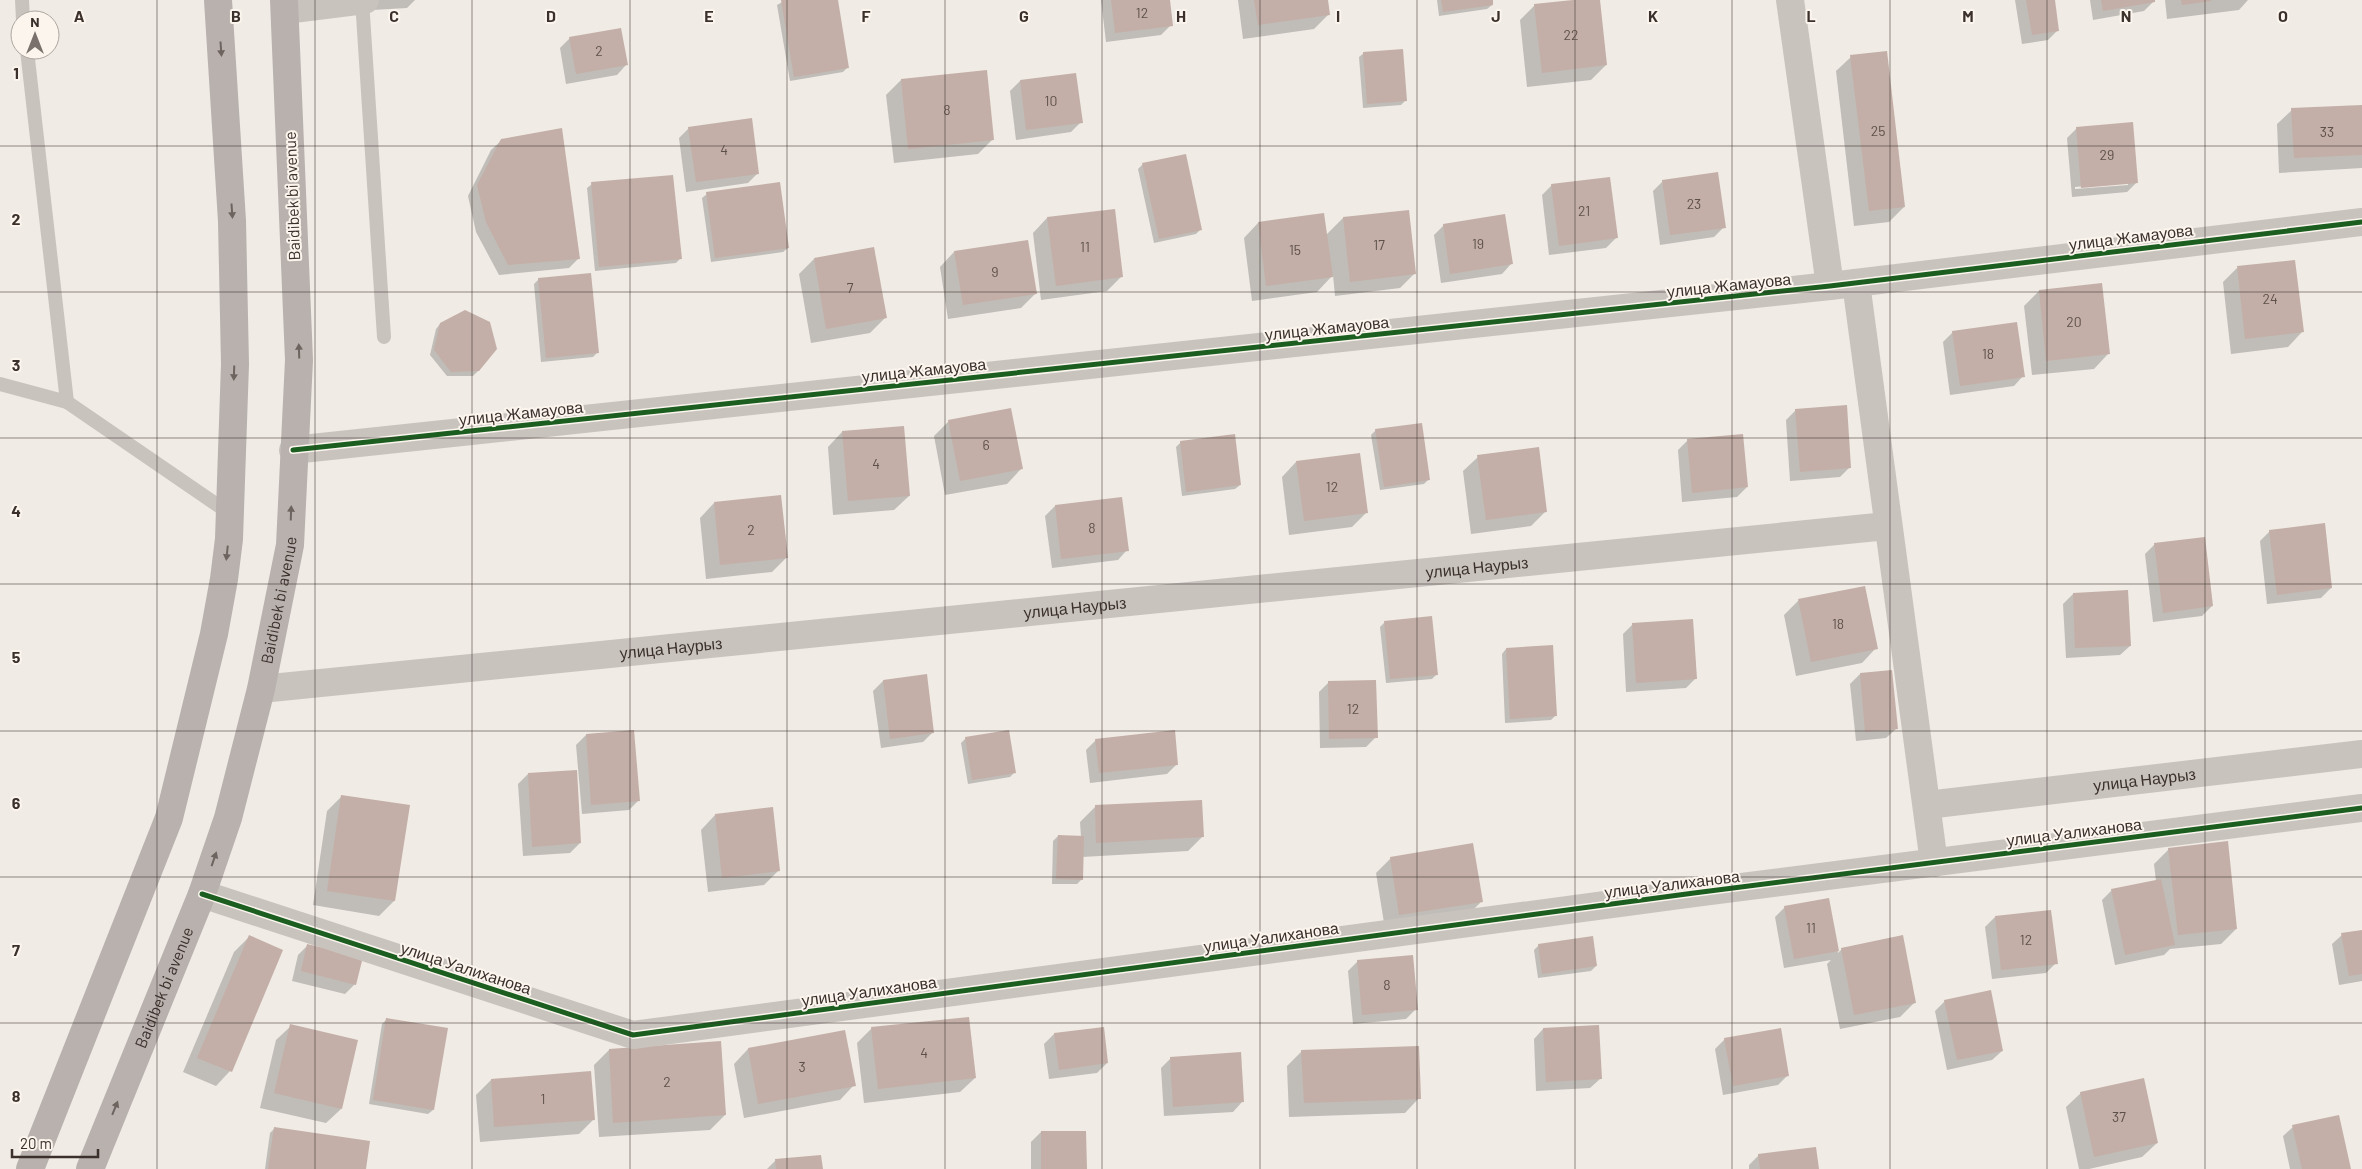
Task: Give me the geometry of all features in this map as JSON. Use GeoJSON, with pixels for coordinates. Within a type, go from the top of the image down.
{"type":"FeatureCollection","features":[{"type":"Feature","properties":{"kind":"main road"},"geometry":{"type":"LineString","coordinates":[[30,1169],[168,818],[214,634],[224,579],[230,513],[235,364],[232,230],[218,0]]}},
{"type":"Feature","properties":{"kind":"main road","name":"Baidibek bi avenue"},"geometry":{"type":"LineString","coordinates":[[90,1169],[202,894],[228,818],[261,688],[290,545],[293,450],[299,360],[284,5]]}},
{"type":"Feature","properties":{"kind":"street"},"geometry":{"type":"LineString","coordinates":[[284,5],[364,0]]}},
{"type":"Feature","properties":{"kind":"street"},"geometry":{"type":"LineString","coordinates":[[1790,0],[1887,526],[1934,863]]}},
{"type":"Feature","properties":{"kind":"street","name":"улица Жамауова"},"geometry":{"type":"LineString","coordinates":[[293,450],[1843,285],[2362,222]]}},
{"type":"Feature","properties":{"kind":"street","name":"улица Наурыз"},"geometry":{"type":"LineString","coordinates":[[261,688],[1887,526]]}},
{"type":"Feature","properties":{"kind":"street","name":"улица Наурыз"},"geometry":{"type":"LineString","coordinates":[[1927,804],[2362,754]]}},
{"type":"Feature","properties":{"kind":"street","name":"улица Уалиханова"},"geometry":{"type":"LineString","coordinates":[[202,894],[633,1035],[2362,808]]}},
{"type":"Feature","properties":{"kind":"lane"},"geometry":{"type":"LineString","coordinates":[[364,0],[384,337]]}},
{"type":"Feature","properties":{"kind":"lane"},"geometry":{"type":"LineString","coordinates":[[28,60],[67,402]]}},
{"type":"Feature","properties":{"kind":"lane"},"geometry":{"type":"LineString","coordinates":[[0,384],[67,402],[230,513]]}},
{"type":"Feature","properties":{"kind":"building"},"geometry":{"type":"Polygon","coordinates":[[[781,0],[838,0],[849,68],[794,77],[781,0]]]}},
{"type":"Feature","properties":{"kind":"building"},"geometry":{"type":"Polygon","coordinates":[[[1111,0],[1170,0],[1173,26],[1115,33],[1111,0]]]}},
{"type":"Feature","properties":{"kind":"building"},"geometry":{"type":"Polygon","coordinates":[[[1254,0],[1328,0],[1330,15],[1258,25],[1254,0]]]}},
{"type":"Feature","properties":{"kind":"building"},"geometry":{"type":"Polygon","coordinates":[[[1441,0],[1493,0],[1493,5],[1443,12],[1441,0]]]}},
{"type":"Feature","properties":{"kind":"building"},"geometry":{"type":"Polygon","coordinates":[[[1573,0],[1600,0],[1607,65],[1542,73],[1534,4],[1573,0]]]}},
{"type":"Feature","properties":{"kind":"building"},"geometry":{"type":"Polygon","coordinates":[[[2026,0],[2055,0],[2059,31],[2032,35],[2026,0]]]}},
{"type":"Feature","properties":{"kind":"building"},"geometry":{"type":"Polygon","coordinates":[[[2101,0],[2155,0],[2155,2],[2103,11],[2101,0]]]}},
{"type":"Feature","properties":{"kind":"building"},"geometry":{"type":"Polygon","coordinates":[[[2181,0],[2211,0],[2211,1],[2182,5],[2181,0]]]}},
{"type":"Feature","properties":{"kind":"building"},"geometry":{"type":"Polygon","coordinates":[[[621,28],[628,65],[576,74],[569,37],[621,28]]]}},
{"type":"Feature","properties":{"kind":"building"},"geometry":{"type":"Polygon","coordinates":[[[1403,49],[1407,101],[1367,104],[1363,52],[1403,49]]]}},
{"type":"Feature","properties":{"kind":"building"},"geometry":{"type":"Polygon","coordinates":[[[1887,51],[1905,207],[1869,211],[1850,55],[1887,51]]]}},
{"type":"Feature","properties":{"kind":"building"},"geometry":{"type":"Polygon","coordinates":[[[987,70],[994,140],[908,149],[901,79],[987,70]]]}},
{"type":"Feature","properties":{"kind":"building"},"geometry":{"type":"Polygon","coordinates":[[[1076,73],[1083,123],[1026,130],[1020,80],[1076,73]]]}},
{"type":"Feature","properties":{"kind":"building"},"geometry":{"type":"Polygon","coordinates":[[[2362,105],[2362,155],[2294,158],[2291,108],[2362,105]]]}},
{"type":"Feature","properties":{"kind":"building"},"geometry":{"type":"Polygon","coordinates":[[[752,118],[759,174],[696,182],[688,127],[752,118]]]}},
{"type":"Feature","properties":{"kind":"building"},"geometry":{"type":"Polygon","coordinates":[[[2133,122],[2138,183],[2081,188],[2076,127],[2133,122]]]}},
{"type":"Feature","properties":{"kind":"building"},"geometry":{"type":"Polygon","coordinates":[[[562,128],[580,259],[508,265],[486,222],[477,185],[501,139],[562,128]]]}},
{"type":"Feature","properties":{"kind":"building"},"geometry":{"type":"Polygon","coordinates":[[[1186,154],[1202,230],[1159,239],[1142,163],[1186,154]]]}},
{"type":"Feature","properties":{"kind":"building"},"geometry":{"type":"Polygon","coordinates":[[[1718,172],[1726,228],[1670,235],[1662,180],[1718,172]]]}},
{"type":"Feature","properties":{"kind":"building"},"geometry":{"type":"Polygon","coordinates":[[[673,175],[682,259],[599,267],[591,182],[673,175]]]}},
{"type":"Feature","properties":{"kind":"building"},"geometry":{"type":"Polygon","coordinates":[[[1610,177],[1618,238],[1559,246],[1551,184],[1610,177]]]}},
{"type":"Feature","properties":{"kind":"building"},"geometry":{"type":"Polygon","coordinates":[[[780,182],[789,248],[715,258],[706,192],[780,182]]]}},
{"type":"Feature","properties":{"kind":"building"},"geometry":{"type":"Polygon","coordinates":[[[1115,209],[1123,277],[1056,286],[1047,217],[1115,209]]]}},
{"type":"Feature","properties":{"kind":"building"},"geometry":{"type":"Polygon","coordinates":[[[1409,210],[1416,274],[1350,282],[1343,217],[1409,210]]]}},
{"type":"Feature","properties":{"kind":"building"},"geometry":{"type":"Polygon","coordinates":[[[1324,213],[1333,277],[1266,286],[1258,222],[1324,213]]]}},
{"type":"Feature","properties":{"kind":"building"},"geometry":{"type":"Polygon","coordinates":[[[1505,214],[1513,264],[1450,274],[1443,224],[1505,214]]]}},
{"type":"Feature","properties":{"kind":"building"},"geometry":{"type":"Polygon","coordinates":[[[1028,240],[1037,294],[963,305],[954,251],[1028,240]]]}},
{"type":"Feature","properties":{"kind":"building"},"geometry":{"type":"Polygon","coordinates":[[[874,247],[887,318],[826,329],[814,258],[874,247]]]}},
{"type":"Feature","properties":{"kind":"building"},"geometry":{"type":"Polygon","coordinates":[[[2295,260],[2304,332],[2245,339],[2237,266],[2295,260]]]}},
{"type":"Feature","properties":{"kind":"building"},"geometry":{"type":"Polygon","coordinates":[[[591,273],[599,353],[546,358],[538,278],[591,273]]]}},
{"type":"Feature","properties":{"kind":"building"},"geometry":{"type":"Polygon","coordinates":[[[2102,283],[2110,354],[2046,361],[2039,290],[2102,283]]]}},
{"type":"Feature","properties":{"kind":"building"},"geometry":{"type":"Polygon","coordinates":[[[465,310],[490,322],[497,349],[479,371],[451,372],[434,350],[440,323],[465,310]]]}},
{"type":"Feature","properties":{"kind":"building"},"geometry":{"type":"Polygon","coordinates":[[[2017,322],[2025,377],[1960,386],[1952,331],[2017,322]]]}},
{"type":"Feature","properties":{"kind":"building"},"geometry":{"type":"Polygon","coordinates":[[[1847,405],[1851,468],[1800,472],[1795,409],[1847,405]]]}},
{"type":"Feature","properties":{"kind":"building"},"geometry":{"type":"Polygon","coordinates":[[[1011,408],[1023,469],[960,481],[948,420],[1011,408]]]}},
{"type":"Feature","properties":{"kind":"building"},"geometry":{"type":"Polygon","coordinates":[[[1422,423],[1430,480],[1384,487],[1375,429],[1422,423]]]}},
{"type":"Feature","properties":{"kind":"building"},"geometry":{"type":"Polygon","coordinates":[[[904,426],[910,496],[848,501],[842,431],[904,426]]]}},
{"type":"Feature","properties":{"kind":"building"},"geometry":{"type":"Polygon","coordinates":[[[1235,434],[1241,485],[1186,492],[1180,441],[1235,434]]]}},
{"type":"Feature","properties":{"kind":"building"},"geometry":{"type":"Polygon","coordinates":[[[1743,434],[1748,487],[1692,493],[1687,439],[1743,434]]]}},
{"type":"Feature","properties":{"kind":"building"},"geometry":{"type":"Polygon","coordinates":[[[1539,447],[1547,512],[1486,520],[1477,455],[1539,447]]]}},
{"type":"Feature","properties":{"kind":"building"},"geometry":{"type":"Polygon","coordinates":[[[1360,453],[1368,513],[1304,521],[1296,461],[1360,453]]]}},
{"type":"Feature","properties":{"kind":"building"},"geometry":{"type":"Polygon","coordinates":[[[781,495],[788,558],[720,565],[714,502],[781,495]]]}},
{"type":"Feature","properties":{"kind":"building"},"geometry":{"type":"Polygon","coordinates":[[[1122,497],[1129,551],[1061,559],[1055,505],[1122,497]]]}},
{"type":"Feature","properties":{"kind":"building"},"geometry":{"type":"Polygon","coordinates":[[[2325,523],[2332,588],[2277,595],[2269,530],[2325,523]]]}},
{"type":"Feature","properties":{"kind":"building"},"geometry":{"type":"Polygon","coordinates":[[[2205,537],[2213,606],[2163,613],[2154,543],[2205,537]]]}},
{"type":"Feature","properties":{"kind":"building"},"geometry":{"type":"Polygon","coordinates":[[[1865,586],[1878,649],[1811,662],[1798,599],[1865,586]]]}},
{"type":"Feature","properties":{"kind":"building"},"geometry":{"type":"Polygon","coordinates":[[[2128,590],[2131,646],[2075,648],[2073,593],[2128,590]]]}},
{"type":"Feature","properties":{"kind":"building"},"geometry":{"type":"Polygon","coordinates":[[[1432,616],[1438,675],[1390,679],[1384,621],[1432,616]]]}},
{"type":"Feature","properties":{"kind":"building"},"geometry":{"type":"Polygon","coordinates":[[[1693,619],[1697,679],[1636,683],[1632,623],[1693,619]]]}},
{"type":"Feature","properties":{"kind":"building"},"geometry":{"type":"Polygon","coordinates":[[[1553,645],[1557,716],[1510,719],[1506,648],[1553,645]]]}},
{"type":"Feature","properties":{"kind":"building"},"geometry":{"type":"Polygon","coordinates":[[[1892,670],[1898,729],[1865,732],[1860,673],[1892,670]]]}},
{"type":"Feature","properties":{"kind":"building"},"geometry":{"type":"Polygon","coordinates":[[[927,674],[934,733],[890,739],[883,680],[927,674]]]}},
{"type":"Feature","properties":{"kind":"building"},"geometry":{"type":"Polygon","coordinates":[[[1376,680],[1378,738],[1329,739],[1328,681],[1376,680]]]}},
{"type":"Feature","properties":{"kind":"building"},"geometry":{"type":"Polygon","coordinates":[[[634,730],[640,801],[591,805],[586,734],[634,730]]]}},
{"type":"Feature","properties":{"kind":"building"},"geometry":{"type":"Polygon","coordinates":[[[1009,730],[1016,773],[972,780],[965,737],[1009,730]]]}},
{"type":"Feature","properties":{"kind":"building"},"geometry":{"type":"Polygon","coordinates":[[[1175,730],[1178,765],[1099,773],[1095,739],[1175,730]]]}},
{"type":"Feature","properties":{"kind":"building"},"geometry":{"type":"Polygon","coordinates":[[[577,770],[581,843],[532,847],[528,773],[577,770]]]}},
{"type":"Feature","properties":{"kind":"building"},"geometry":{"type":"Polygon","coordinates":[[[341,795],[410,805],[395,901],[327,891],[341,795]]]}},
{"type":"Feature","properties":{"kind":"building"},"geometry":{"type":"Polygon","coordinates":[[[1202,800],[1204,837],[1096,843],[1095,805],[1202,800]]]}},
{"type":"Feature","properties":{"kind":"building"},"geometry":{"type":"Polygon","coordinates":[[[773,807],[780,871],[722,878],[715,814],[773,807]]]}},
{"type":"Feature","properties":{"kind":"building"},"geometry":{"type":"Polygon","coordinates":[[[1058,835],[1084,836],[1083,880],[1056,879],[1058,835]]]}},
{"type":"Feature","properties":{"kind":"building"},"geometry":{"type":"Polygon","coordinates":[[[2228,841],[2237,929],[2178,935],[2168,848],[2228,841]]]}},
{"type":"Feature","properties":{"kind":"building"},"geometry":{"type":"Polygon","coordinates":[[[1473,843],[1483,902],[1399,915],[1390,857],[1473,843]]]}},
{"type":"Feature","properties":{"kind":"building"},"geometry":{"type":"Polygon","coordinates":[[[2161,879],[2175,945],[2125,955],[2111,889],[2161,879]]]}},
{"type":"Feature","properties":{"kind":"building"},"geometry":{"type":"Polygon","coordinates":[[[1829,898],[1839,951],[1794,959],[1784,906],[1829,898]]]}},
{"type":"Feature","properties":{"kind":"building"},"geometry":{"type":"Polygon","coordinates":[[[2051,910],[2058,964],[2001,970],[1995,916],[2051,910]]]}},
{"type":"Feature","properties":{"kind":"building"},"geometry":{"type":"Polygon","coordinates":[[[2362,930],[2362,974],[2349,976],[2341,933],[2362,930]]]}},
{"type":"Feature","properties":{"kind":"building"},"geometry":{"type":"Polygon","coordinates":[[[249,935],[283,950],[232,1072],[197,1058],[249,935]]]}},
{"type":"Feature","properties":{"kind":"building"},"geometry":{"type":"Polygon","coordinates":[[[1903,935],[1916,1003],[1854,1015],[1841,948],[1903,935]]]}},
{"type":"Feature","properties":{"kind":"building"},"geometry":{"type":"Polygon","coordinates":[[[1593,936],[1597,966],[1542,974],[1538,944],[1593,936]]]}},
{"type":"Feature","properties":{"kind":"building"},"geometry":{"type":"Polygon","coordinates":[[[307,944],[363,957],[356,985],[301,971],[307,944]]]}},
{"type":"Feature","properties":{"kind":"building"},"geometry":{"type":"Polygon","coordinates":[[[1413,955],[1418,1010],[1362,1015],[1357,960],[1413,955]]]}},
{"type":"Feature","properties":{"kind":"building"},"geometry":{"type":"Polygon","coordinates":[[[1991,990],[2003,1051],[1957,1060],[1944,1000],[1991,990]]]}},
{"type":"Feature","properties":{"kind":"building"},"geometry":{"type":"Polygon","coordinates":[[[969,1017],[976,1078],[878,1089],[871,1027],[969,1017]]]}},
{"type":"Feature","properties":{"kind":"building"},"geometry":{"type":"Polygon","coordinates":[[[386,1018],[448,1028],[434,1110],[373,1100],[386,1018]]]}},
{"type":"Feature","properties":{"kind":"building"},"geometry":{"type":"Polygon","coordinates":[[[290,1024],[358,1040],[342,1109],[274,1093],[290,1024]]]}},
{"type":"Feature","properties":{"kind":"building"},"geometry":{"type":"Polygon","coordinates":[[[1599,1025],[1602,1079],[1546,1082],[1543,1028],[1599,1025]]]}},
{"type":"Feature","properties":{"kind":"building"},"geometry":{"type":"Polygon","coordinates":[[[1104,1027],[1108,1063],[1059,1070],[1054,1033],[1104,1027]]]}},
{"type":"Feature","properties":{"kind":"building"},"geometry":{"type":"Polygon","coordinates":[[[1781,1028],[1789,1076],[1733,1086],[1724,1038],[1781,1028]]]}},
{"type":"Feature","properties":{"kind":"building"},"geometry":{"type":"Polygon","coordinates":[[[845,1030],[856,1086],[758,1104],[748,1048],[845,1030]]]}},
{"type":"Feature","properties":{"kind":"building"},"geometry":{"type":"Polygon","coordinates":[[[721,1041],[726,1115],[613,1123],[609,1049],[721,1041]]]}},
{"type":"Feature","properties":{"kind":"building"},"geometry":{"type":"Polygon","coordinates":[[[1419,1046],[1421,1099],[1304,1103],[1301,1050],[1419,1046]]]}},
{"type":"Feature","properties":{"kind":"building"},"geometry":{"type":"Polygon","coordinates":[[[1241,1052],[1244,1102],[1173,1107],[1170,1057],[1241,1052]]]}},
{"type":"Feature","properties":{"kind":"building"},"geometry":{"type":"Polygon","coordinates":[[[591,1071],[595,1120],[494,1127],[491,1079],[591,1071]]]}},
{"type":"Feature","properties":{"kind":"building"},"geometry":{"type":"Polygon","coordinates":[[[2144,1078],[2158,1143],[2094,1157],[2080,1092],[2144,1078]]]}},
{"type":"Feature","properties":{"kind":"building"},"geometry":{"type":"Polygon","coordinates":[[[2339,1115],[2351,1169],[2302,1169],[2292,1125],[2339,1115]]]}},
{"type":"Feature","properties":{"kind":"building"},"geometry":{"type":"Polygon","coordinates":[[[274,1127],[370,1141],[366,1169],[268,1169],[274,1127]]]}},
{"type":"Feature","properties":{"kind":"building"},"geometry":{"type":"Polygon","coordinates":[[[1041,1131],[1086,1131],[1087,1169],[1041,1169],[1041,1131]]]}},
{"type":"Feature","properties":{"kind":"building"},"geometry":{"type":"Polygon","coordinates":[[[1816,1147],[1819,1169],[1760,1169],[1758,1154],[1816,1147]]]}},
{"type":"Feature","properties":{"kind":"building"},"geometry":{"type":"Polygon","coordinates":[[[821,1155],[823,1169],[776,1169],[775,1159],[821,1155]]]}},
{"type":"Feature","properties":{"kind":"cycle path"},"geometry":{"type":"LineString","coordinates":[[293,450],[1830,286],[2362,222]]}},
{"type":"Feature","properties":{"kind":"cycle path"},"geometry":{"type":"LineString","coordinates":[[202,894],[633,1035],[1694,893],[2362,808]]}}]}
